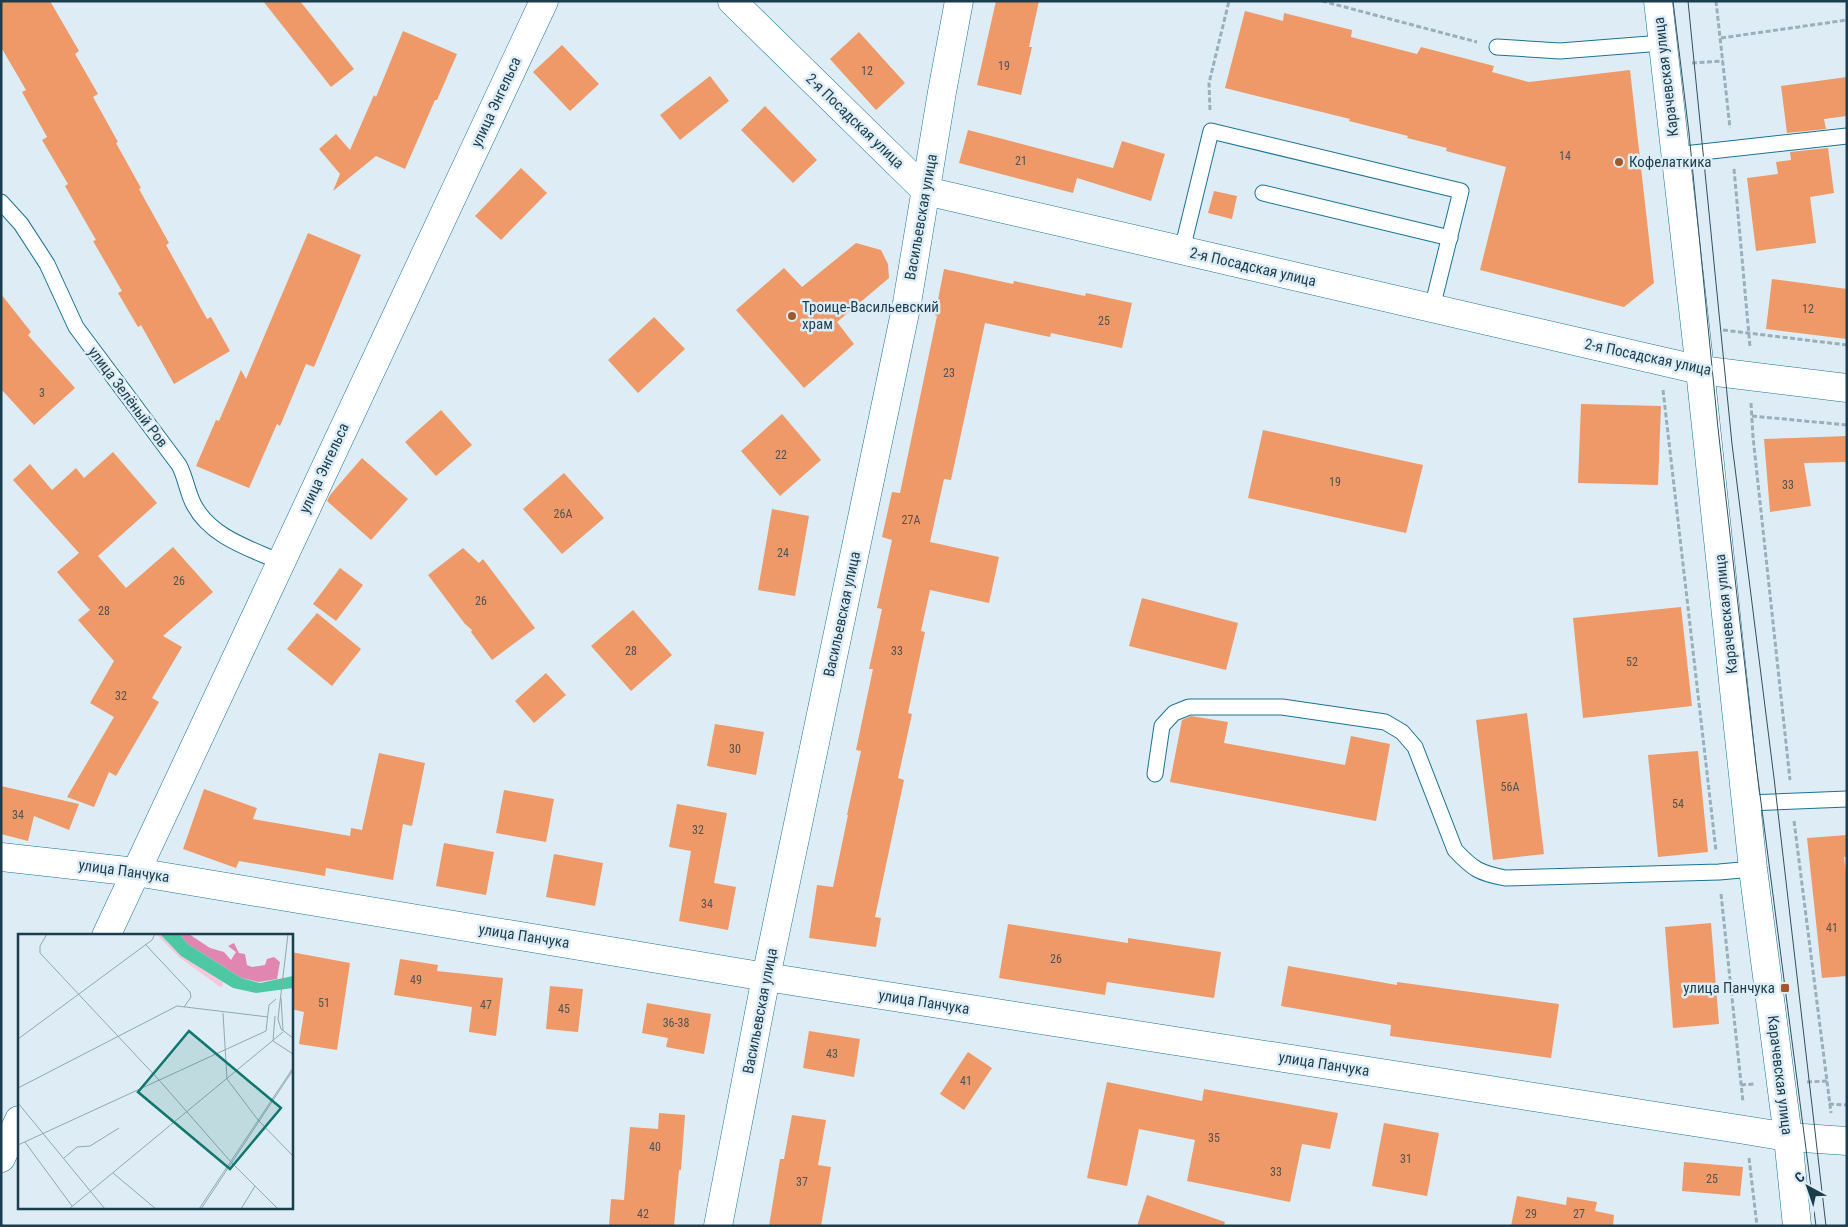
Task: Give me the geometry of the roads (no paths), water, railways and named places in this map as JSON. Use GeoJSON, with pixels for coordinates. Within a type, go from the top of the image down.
{"type":"FeatureCollection","features":[{"type":"Feature","properties":{"kind":"street","name":"улица Энгельса"},"geometry":{"type":"LineString","coordinates":[[107,934],[544,1]]}},
{"type":"Feature","properties":{"kind":"street","name":"2-я Посадская улица"},"geometry":{"type":"LineString","coordinates":[[732,1],[926,191],[1700,370],[1847,388]]}},
{"type":"Feature","properties":{"kind":"street","name":"Васильевская улица"},"geometry":{"type":"LineString","coordinates":[[718,1226],[766,977],[907,303],[959,1]]}},
{"type":"Feature","properties":{"kind":"street","name":"Карачевская улица"},"geometry":{"type":"LineString","coordinates":[[1658,1],[1700,370],[1753,869],[1788,1137],[1797,1226]]}},
{"type":"Feature","properties":{"kind":"street","name":"улица Панчука"},"geometry":{"type":"LineString","coordinates":[[1,857],[136,872],[766,977],[1788,1137],[1847,1142]]}},
{"type":"Feature","properties":{"kind":"street"},"geometry":{"type":"LineString","coordinates":[[1,1158],[18,1122]]}},
{"type":"Feature","properties":{"kind":"lane"},"geometry":{"type":"LineString","coordinates":[[1497,47],[1560,51],[1662,43]]}},
{"type":"Feature","properties":{"kind":"lane"},"geometry":{"type":"LineString","coordinates":[[1182,250],[1211,131],[1462,191],[1432,308]]}},
{"type":"Feature","properties":{"kind":"lane"},"geometry":{"type":"LineString","coordinates":[[1676,155],[1847,136]]}},
{"type":"Feature","properties":{"kind":"lane"},"geometry":{"type":"LineString","coordinates":[[1263,193],[1450,238]]}},
{"type":"Feature","properties":{"kind":"lane","name":"улица Зелёный Ров"},"geometry":{"type":"LineString","coordinates":[[1,202],[21,224],[47,264],[76,327],[179,465],[193,503],[201,516],[211,528],[226,538],[280,562]]}},
{"type":"Feature","properties":{"kind":"lane"},"geometry":{"type":"LineString","coordinates":[[1155,774],[1162,726],[1174,713],[1189,707],[1282,707],[1385,722],[1402,732],[1415,747],[1455,850],[1467,863],[1484,874],[1505,878],[1719,872],[1753,869]]}},
{"type":"Feature","properties":{"kind":"lane"},"geometry":{"type":"LineString","coordinates":[[1746,803],[1847,799]]}},
{"type":"Feature","properties":{"kind":"tram line"},"geometry":{"type":"LineString","coordinates":[[1673,1],[1689,133],[1718,428],[1756,764],[1816,1226]]}},
{"type":"Feature","properties":{"kind":"tram line"},"geometry":{"type":"LineString","coordinates":[[1688,1],[1732,444],[1774,778],[1826,1226]]}},
{"type":"Feature","properties":{"kind":"place","name":"Кофелаткика"},"geometry":{"type":"Point","coordinates":[1619,162]}},
{"type":"Feature","properties":{"kind":"place","name":"Троице-Васильевский храм"},"geometry":{"type":"Point","coordinates":[792,316]}},
{"type":"Feature","properties":{"kind":"place","name":"улица Панчука"},"geometry":{"type":"Point","coordinates":[1785,988]}}]}
